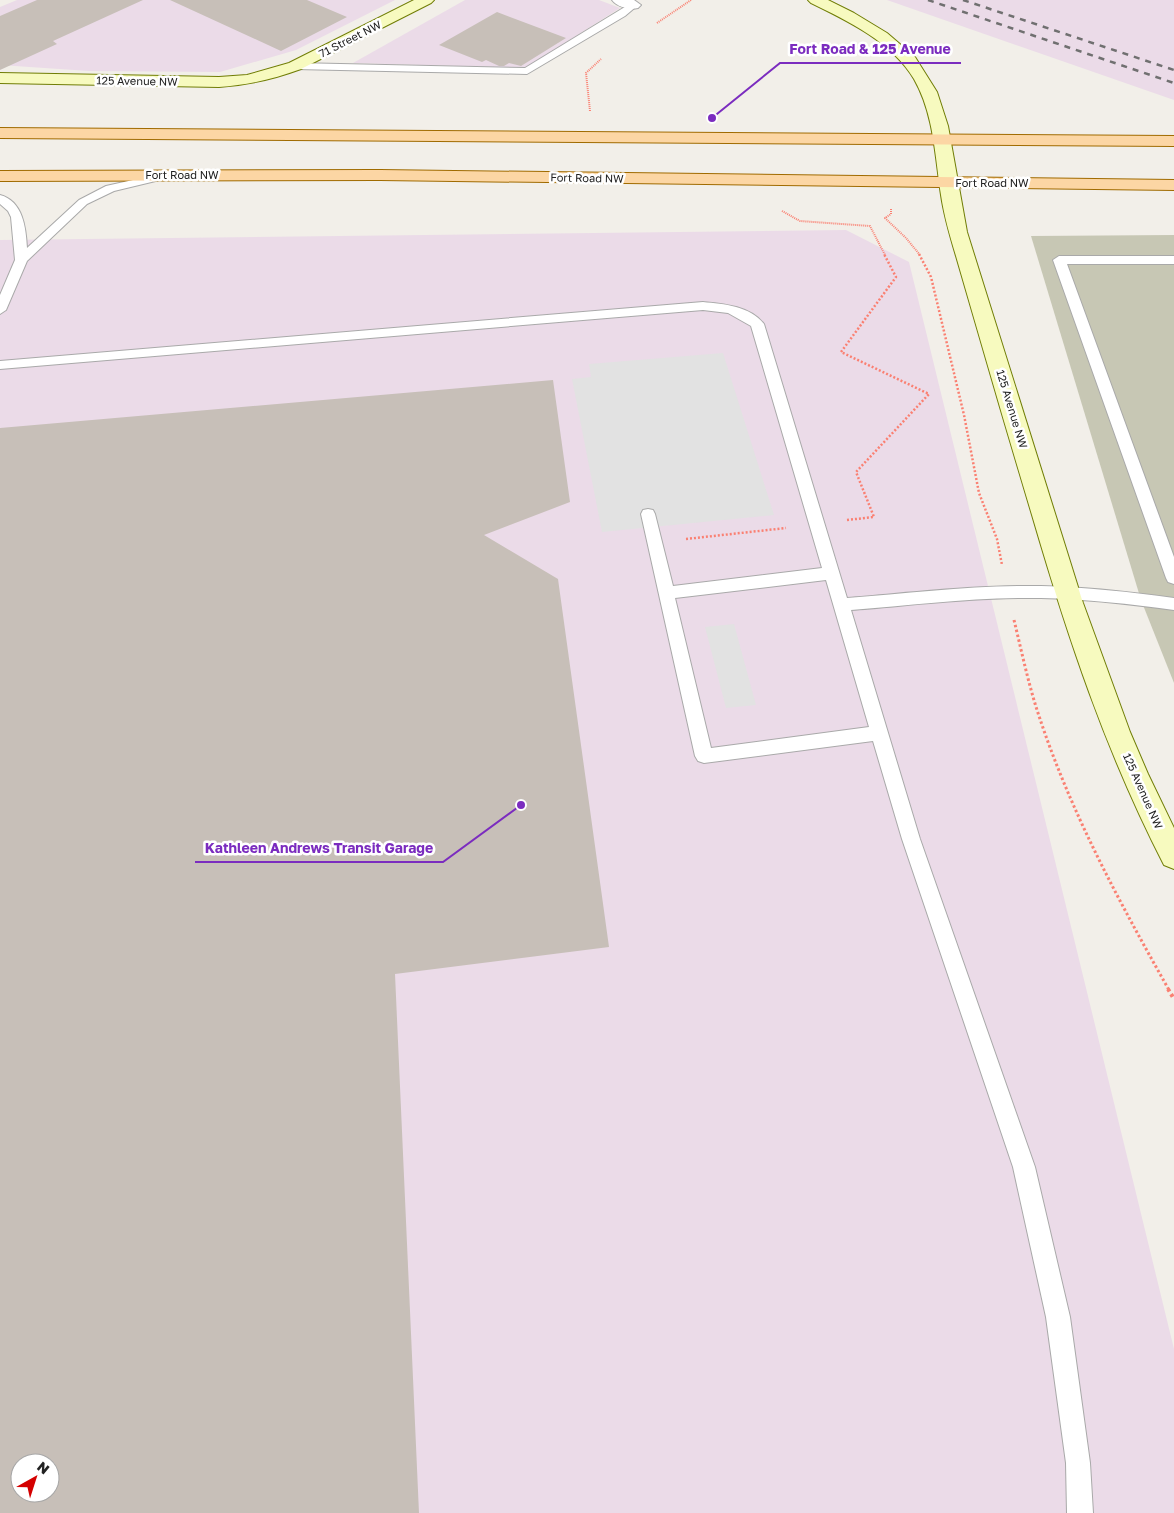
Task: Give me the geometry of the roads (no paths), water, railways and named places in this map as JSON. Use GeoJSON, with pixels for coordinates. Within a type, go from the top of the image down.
{"type":"FeatureCollection","features":[{"type":"Feature","properties":{"kind":"main road"},"geometry":{"type":"LineString","coordinates":[[0,133],[1174,141]]}},
{"type":"Feature","properties":{"kind":"main road","name":"Fort Road NW"},"geometry":{"type":"LineString","coordinates":[[0,176],[173,175],[1174,185]]}},
{"type":"Feature","properties":{"kind":"street","name":"71 Street NW"},"geometry":{"type":"LineString","coordinates":[[273,74],[295,66],[426,0]]}},
{"type":"Feature","properties":{"kind":"street","name":"125 Avenue NW"},"geometry":{"type":"LineString","coordinates":[[816,0],[864,25],[899,51],[921,78],[929,92],[942,140],[952,210],[1067,592],[1089,659],[1137,781],[1174,856]]}},
{"type":"Feature","properties":{"kind":"street","name":"125 Avenue NW"},"geometry":{"type":"LineString","coordinates":[[0,78],[219,82],[247,80],[273,74]]}},
{"type":"Feature","properties":{"kind":"lane"},"geometry":{"type":"LineString","coordinates":[[295,66],[513,72],[527,70],[622,14],[627,3]]}},
{"type":"Feature","properties":{"kind":"lane"},"geometry":{"type":"LineString","coordinates":[[0,310],[21,260],[54,226],[83,202],[110,188],[173,175]]}},
{"type":"Feature","properties":{"kind":"lane"},"geometry":{"type":"LineString","coordinates":[[0,199],[13,208],[18,218],[21,260]]}},
{"type":"Feature","properties":{"kind":"lane"},"geometry":{"type":"LineString","coordinates":[[1174,260],[1059,260],[1174,578]]}},
{"type":"Feature","properties":{"kind":"lane"},"geometry":{"type":"LineString","coordinates":[[0,365],[702,306],[728,308],[744,313],[757,324],[911,839],[1024,1166],[1058,1317],[1078,1463],[1080,1513]]}},
{"type":"Feature","properties":{"kind":"lane"},"geometry":{"type":"LineString","coordinates":[[648,514],[704,756],[879,733]]}},
{"type":"Feature","properties":{"kind":"lane"},"geometry":{"type":"LineString","coordinates":[[667,593],[831,573]]}},
{"type":"Feature","properties":{"kind":"lane"},"geometry":{"type":"LineString","coordinates":[[841,605],[1009,592],[1067,592],[1174,604]]}},
{"type":"Feature","properties":{"kind":"railway"},"geometry":{"type":"LineString","coordinates":[[928,0],[1174,83]]}},
{"type":"Feature","properties":{"kind":"railway"},"geometry":{"type":"LineString","coordinates":[[963,0],[1174,70]]}},
{"type":"Feature","properties":{"kind":"place","name":"Fort Road & 125 Avenue"},"geometry":{"type":"Point","coordinates":[712,118]}},
{"type":"Feature","properties":{"kind":"place","name":"Kathleen Andrews Transit Garage"},"geometry":{"type":"Point","coordinates":[521,805]}}]}
